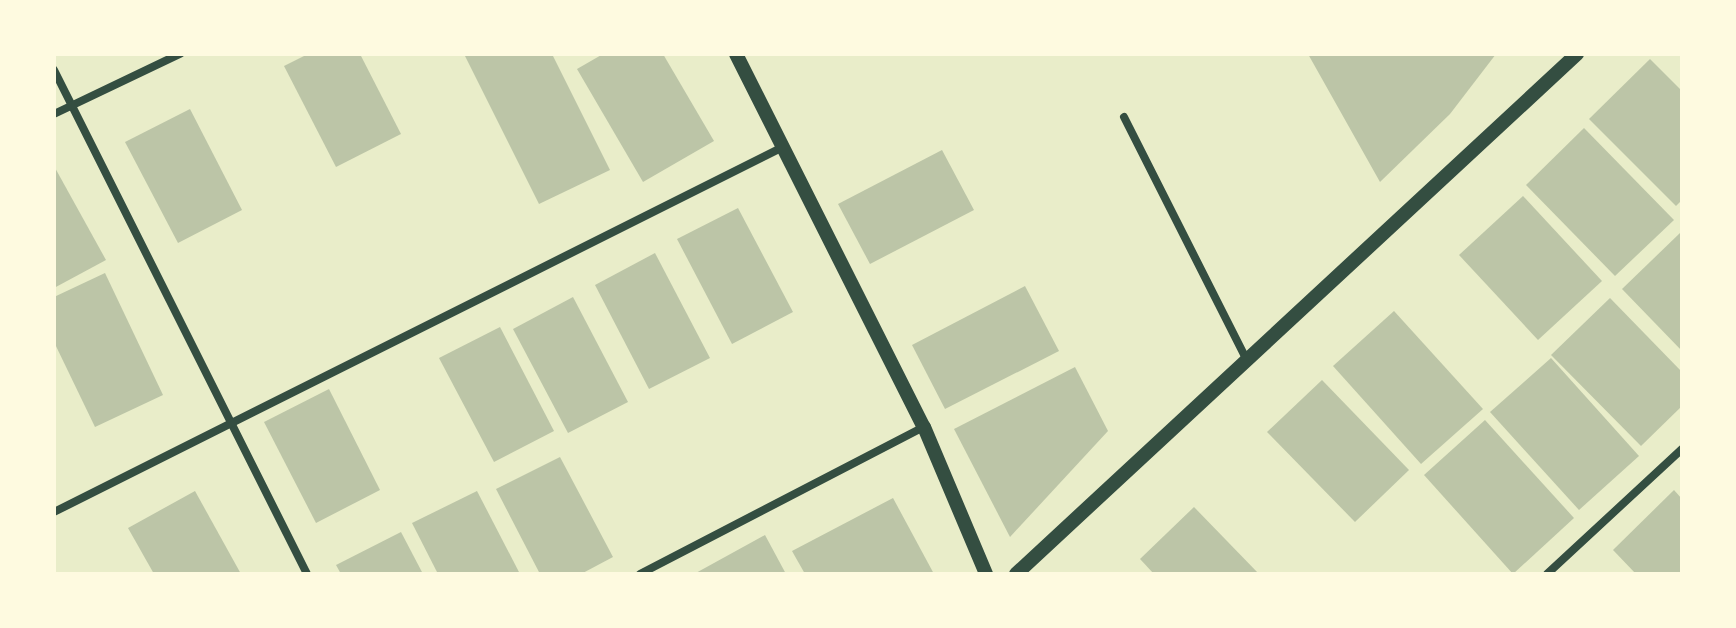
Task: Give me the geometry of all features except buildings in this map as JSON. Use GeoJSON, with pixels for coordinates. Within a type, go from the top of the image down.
{"type":"FeatureCollection","features":[{"type":"Feature","properties":{"kind":"street"},"geometry":{"type":"LineString","coordinates":[[54,114],[180,54]]}},
{"type":"Feature","properties":{"kind":"street"},"geometry":{"type":"LineString","coordinates":[[736,54],[924,427],[986,574]]}},
{"type":"Feature","properties":{"kind":"street"},"geometry":{"type":"LineString","coordinates":[[1016,574],[1577,54]]}},
{"type":"Feature","properties":{"kind":"street"},"geometry":{"type":"LineString","coordinates":[[54,70],[307,574]]}},
{"type":"Feature","properties":{"kind":"street"},"geometry":{"type":"LineString","coordinates":[[1124,117],[1247,360]]}},
{"type":"Feature","properties":{"kind":"street"},"geometry":{"type":"LineString","coordinates":[[54,512],[783,147]]}},
{"type":"Feature","properties":{"kind":"street"},"geometry":{"type":"LineString","coordinates":[[640,574],[924,427]]}},
{"type":"Feature","properties":{"kind":"street"},"geometry":{"type":"LineString","coordinates":[[1547,574],[1682,449]]}}]}
